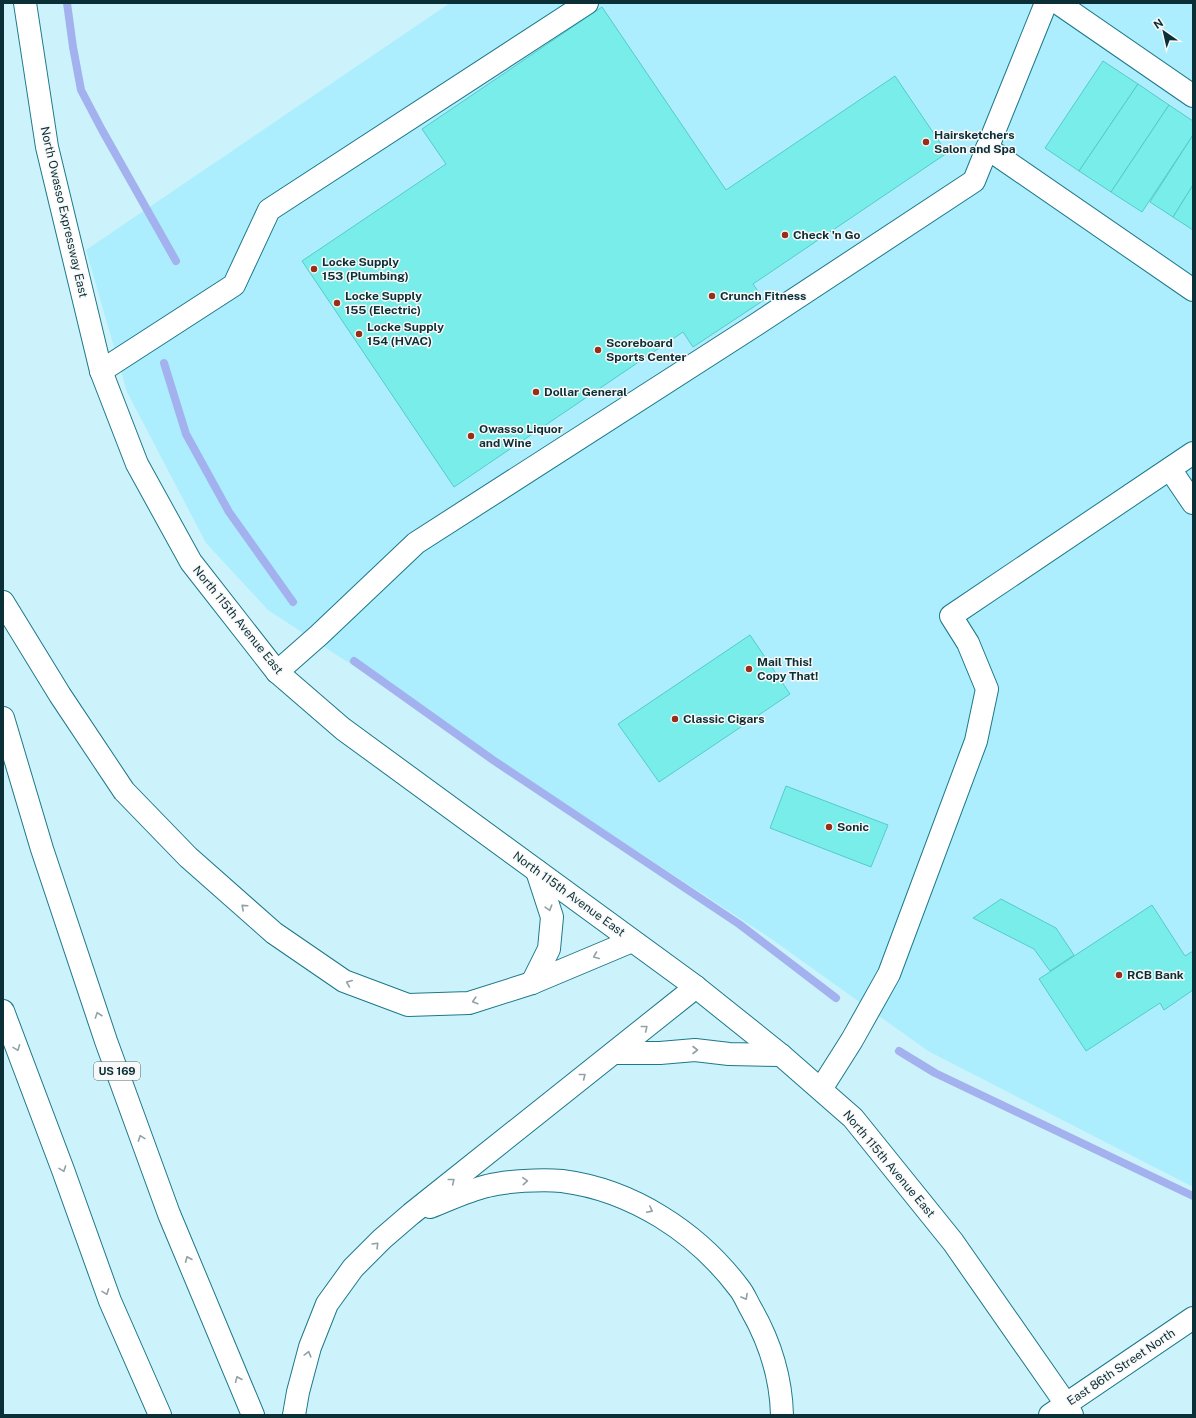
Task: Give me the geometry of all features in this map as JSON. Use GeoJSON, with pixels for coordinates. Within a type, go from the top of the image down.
{"type":"FeatureCollection","features":[{"type":"Feature","properties":{"kind":"main road","name":"North Owasso Expressway East"},"geometry":{"type":"LineString","coordinates":[[25,3],[47,147],[101,371]]}},
{"type":"Feature","properties":{"kind":"main road"},"geometry":{"type":"LineString","coordinates":[[101,371],[234,285],[268,210],[587,3]]}},
{"type":"Feature","properties":{"kind":"main road"},"geometry":{"type":"LineString","coordinates":[[277,672],[319,635],[416,543],[763,320],[974,181],[1046,3]]}},
{"type":"Feature","properties":{"kind":"main road"},"geometry":{"type":"LineString","coordinates":[[1058,3],[1193,96]]}},
{"type":"Feature","properties":{"kind":"main road"},"geometry":{"type":"LineString","coordinates":[[987,148],[1193,290]]}},
{"type":"Feature","properties":{"kind":"main road","name":"North 115th Avenue East"},"geometry":{"type":"LineString","coordinates":[[101,371],[136,464],[191,562],[277,672],[343,728],[696,987],[781,1055],[853,1118],[953,1242],[1062,1411]]}},
{"type":"Feature","properties":{"kind":"main road"},"geometry":{"type":"LineString","coordinates":[[821,1089],[852,1040],[889,974],[976,741],[987,689],[968,643],[951,616],[1193,453]]}},
{"type":"Feature","properties":{"kind":"main road"},"geometry":{"type":"LineString","coordinates":[[1170,469],[1193,504]]}},
{"type":"Feature","properties":{"kind":"main road"},"geometry":{"type":"LineString","coordinates":[[3,602],[60,695],[124,791],[188,857],[274,933],[344,981],[408,1005],[468,1003],[532,983],[632,941]]}},
{"type":"Feature","properties":{"kind":"main road","name":"US 169"},"geometry":{"type":"LineString","coordinates":[[3,718],[42,849],[109,1048],[169,1214],[253,1415]]}},
{"type":"Feature","properties":{"kind":"main road"},"geometry":{"type":"LineString","coordinates":[[532,983],[549,949],[552,917],[537,871]]}},
{"type":"Feature","properties":{"kind":"main road"},"geometry":{"type":"LineString","coordinates":[[294,1415],[298,1392],[310,1347],[327,1304],[352,1268],[411,1214],[696,987]]}},
{"type":"Feature","properties":{"kind":"main road"},"geometry":{"type":"LineString","coordinates":[[3,1011],[63,1170],[110,1301],[160,1415]]}},
{"type":"Feature","properties":{"kind":"main road"},"geometry":{"type":"LineString","coordinates":[[614,1053],[660,1053],[695,1050],[729,1054],[781,1055]]}},
{"type":"Feature","properties":{"kind":"main road"},"geometry":{"type":"LineString","coordinates":[[411,1214],[487,1186],[526,1181],[562,1181],[599,1188],[631,1200],[666,1218],[691,1238],[718,1263],[740,1288],[762,1327],[775,1365],[782,1396],[782,1415]]}},
{"type":"Feature","properties":{"kind":"main road","name":"East 86th Street North"},"geometry":{"type":"LineString","coordinates":[[1062,1411],[1193,1318]]}},
{"type":"Feature","properties":{"kind":"shaded area"},"geometry":{"type":"Polygon","coordinates":[[[450,3],[1193,3],[1193,1187],[928,1051],[770,938],[268,610],[206,543],[127,392],[86,250],[450,3]]]}},
{"type":"Feature","properties":{"kind":"building"},"geometry":{"type":"Polygon","coordinates":[[[602,7],[726,190],[895,76],[947,153],[753,284],[764,300],[693,347],[683,332],[454,487],[302,261],[446,164],[422,129],[602,7]]]}},
{"type":"Feature","properties":{"kind":"building"},"geometry":{"type":"Polygon","coordinates":[[[1103,61],[1138,84],[1079,171],[1045,148],[1103,61]]]}},
{"type":"Feature","properties":{"kind":"building"},"geometry":{"type":"Polygon","coordinates":[[[1138,84],[1169,105],[1111,192],[1079,171],[1138,84]]]}},
{"type":"Feature","properties":{"kind":"building"},"geometry":{"type":"Polygon","coordinates":[[[1169,105],[1193,121],[1193,135],[1142,212],[1111,192],[1169,105]]]}},
{"type":"Feature","properties":{"kind":"building"},"geometry":{"type":"Polygon","coordinates":[[[1193,135],[1193,185],[1173,217],[1150,202],[1193,135]]]}},
{"type":"Feature","properties":{"kind":"building"},"geometry":{"type":"Polygon","coordinates":[[[1193,185],[1193,230],[1173,217],[1193,185]]]}},
{"type":"Feature","properties":{"kind":"building"},"geometry":{"type":"Polygon","coordinates":[[[750,635],[790,694],[659,782],[618,724],[750,635]]]}},
{"type":"Feature","properties":{"kind":"building","name":"Sonic"},"geometry":{"type":"Polygon","coordinates":[[[786,786],[888,825],[871,867],[770,828],[786,786]]]}},
{"type":"Feature","properties":{"kind":"building"},"geometry":{"type":"Polygon","coordinates":[[[1001,899],[1056,928],[1074,955],[1050,971],[1034,949],[973,918],[1001,899]]]}},
{"type":"Feature","properties":{"kind":"building","name":"RCB Bank"},"geometry":{"type":"Polygon","coordinates":[[[1152,905],[1185,956],[1193,951],[1193,990],[1164,1010],[1160,1003],[1086,1051],[1039,979],[1152,905]]]}},
{"type":"Feature","properties":{"kind":"waterway"},"geometry":{"type":"LineString","coordinates":[[67,3],[81,90],[176,261]]}},
{"type":"Feature","properties":{"kind":"waterway"},"geometry":{"type":"LineString","coordinates":[[164,363],[186,434],[229,512],[293,602]]}},
{"type":"Feature","properties":{"kind":"waterway"},"geometry":{"type":"LineString","coordinates":[[354,661],[493,760],[739,924],[836,998]]}},
{"type":"Feature","properties":{"kind":"waterway"},"geometry":{"type":"LineString","coordinates":[[899,1051],[935,1073],[1193,1196]]}},
{"type":"Feature","properties":{"kind":"place","name":"Hairsketchers Salon and Spa"},"geometry":{"type":"Point","coordinates":[926,142]}},
{"type":"Feature","properties":{"kind":"place","name":"Check 'n Go"},"geometry":{"type":"Point","coordinates":[785,235]}},
{"type":"Feature","properties":{"kind":"place","name":"Locke Supply 153 (Plumbing)"},"geometry":{"type":"Point","coordinates":[314,269]}},
{"type":"Feature","properties":{"kind":"place","name":"Crunch Fitness"},"geometry":{"type":"Point","coordinates":[712,296]}},
{"type":"Feature","properties":{"kind":"place","name":"Locke Supply 155 (Electric)"},"geometry":{"type":"Point","coordinates":[337,303]}},
{"type":"Feature","properties":{"kind":"place","name":"Locke Supply 154 (HVAC)"},"geometry":{"type":"Point","coordinates":[359,334]}},
{"type":"Feature","properties":{"kind":"place","name":"Scoreboard Sports Center"},"geometry":{"type":"Point","coordinates":[598,350]}},
{"type":"Feature","properties":{"kind":"place","name":"Dollar General"},"geometry":{"type":"Point","coordinates":[536,392]}},
{"type":"Feature","properties":{"kind":"place","name":"Owasso Liquor and Wine"},"geometry":{"type":"Point","coordinates":[471,436]}},
{"type":"Feature","properties":{"kind":"place","name":"Mail This! Copy That!"},"geometry":{"type":"Point","coordinates":[749,669]}},
{"type":"Feature","properties":{"kind":"place","name":"Classic Cigars"},"geometry":{"type":"Point","coordinates":[675,719]}},
{"type":"Feature","properties":{"kind":"place","name":"Sonic"},"geometry":{"type":"Point","coordinates":[829,827]}},
{"type":"Feature","properties":{"kind":"place","name":"RCB Bank"},"geometry":{"type":"Point","coordinates":[1119,975]}}]}
